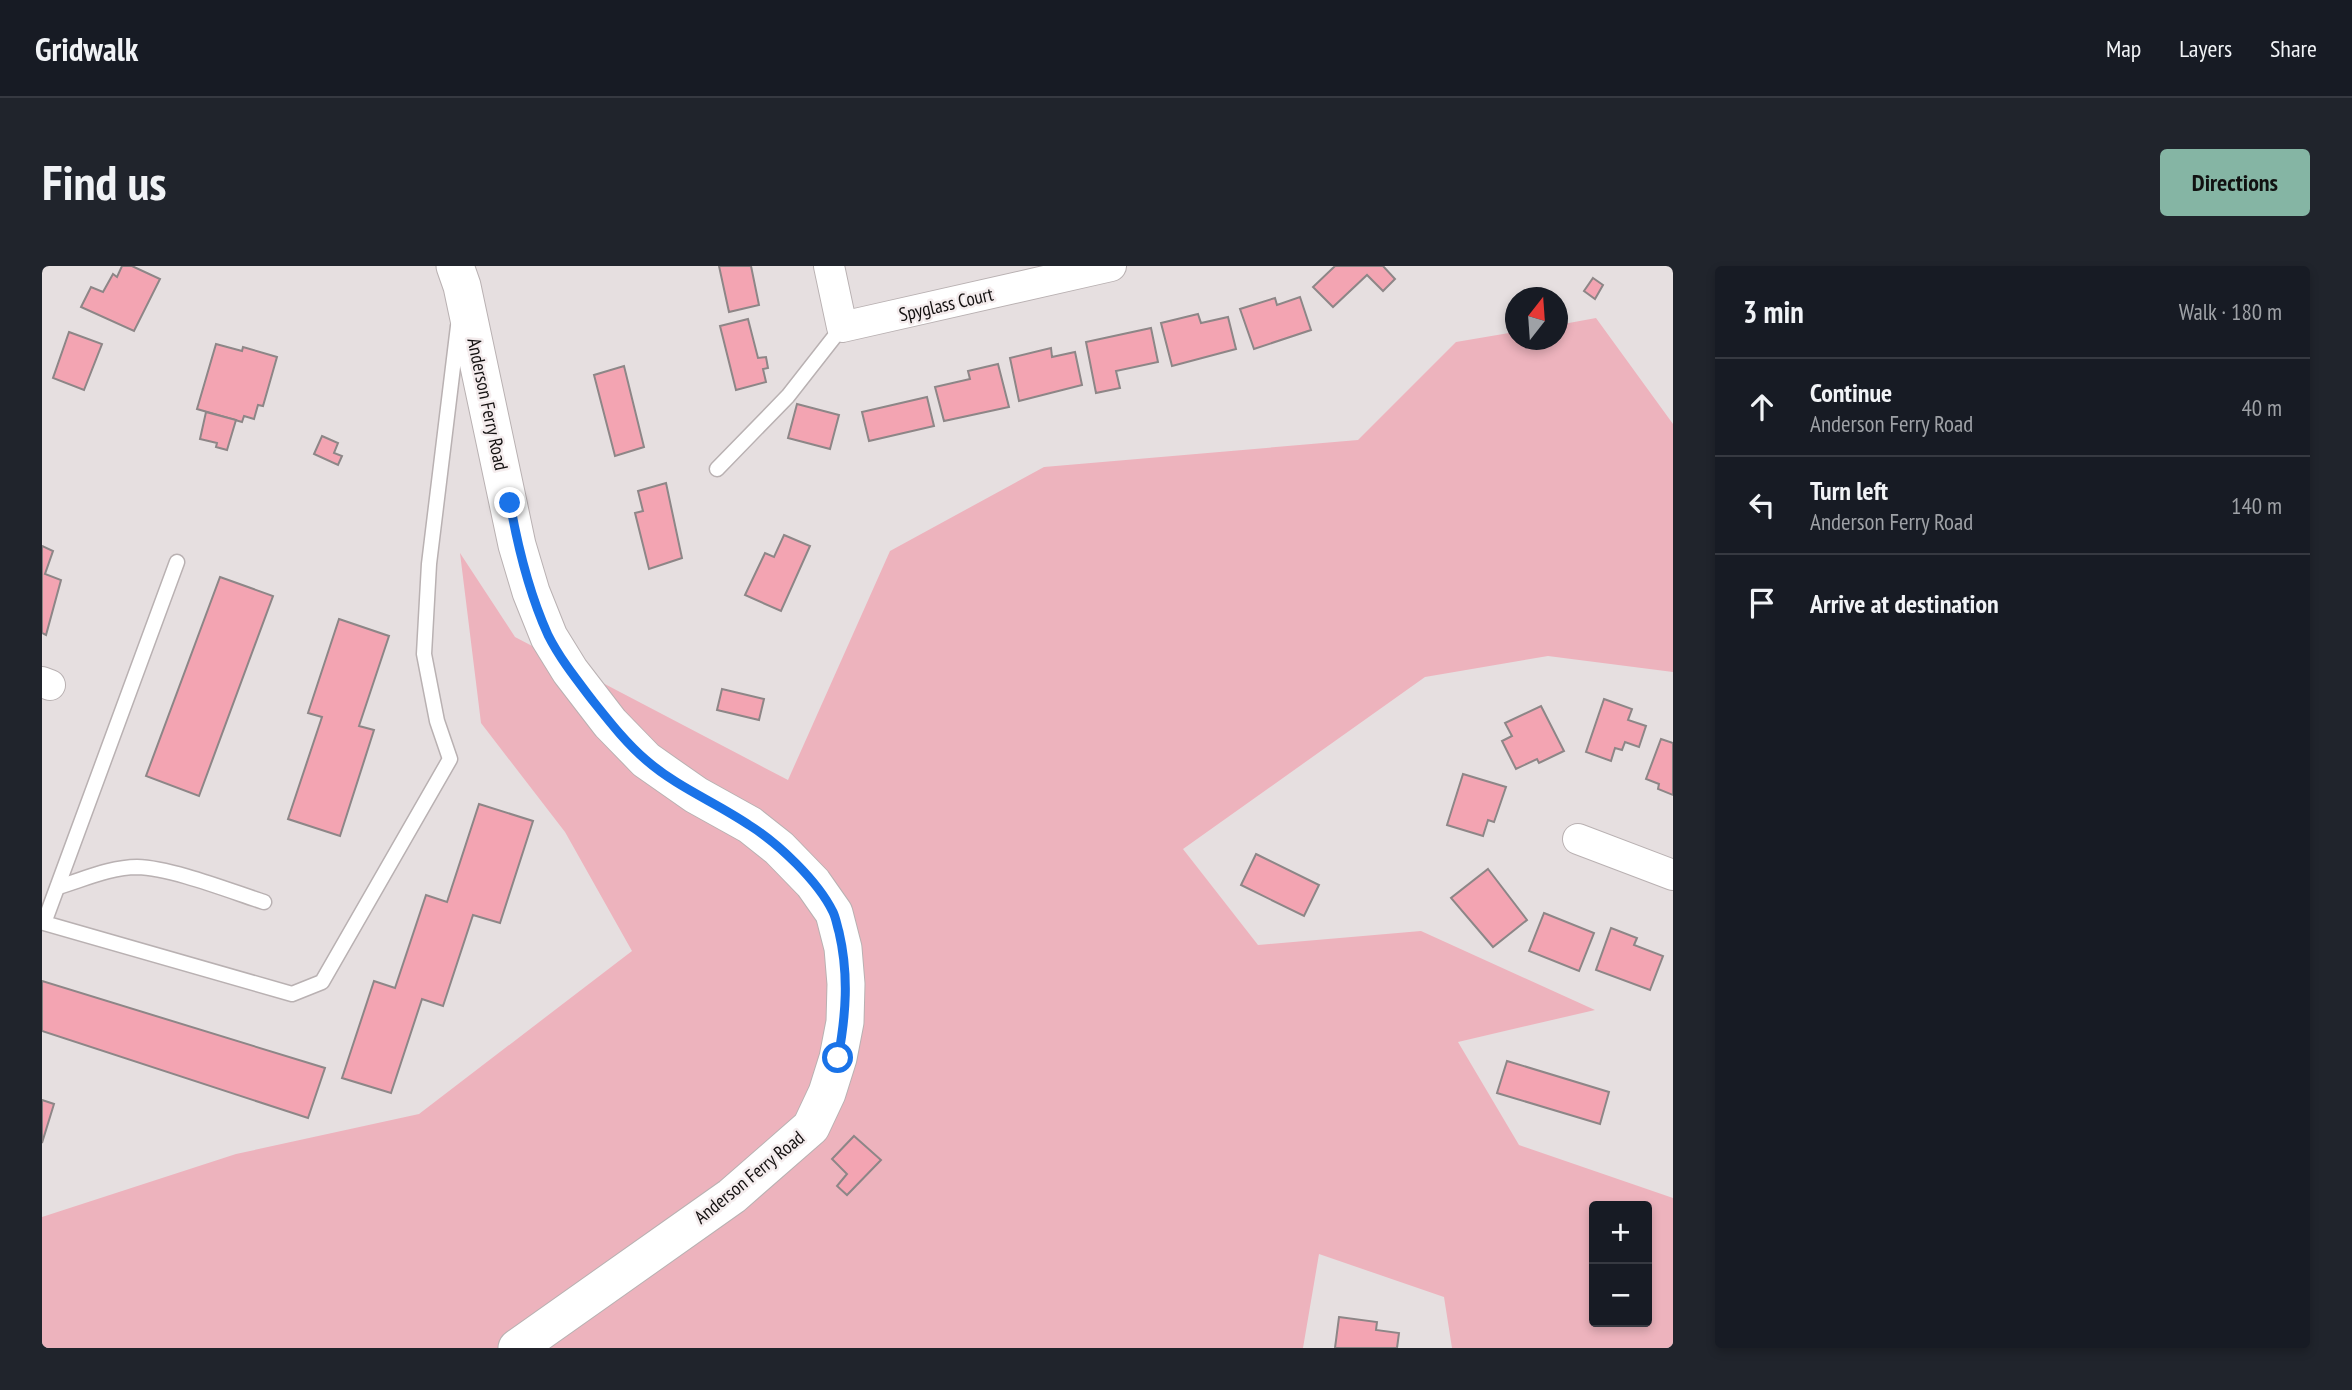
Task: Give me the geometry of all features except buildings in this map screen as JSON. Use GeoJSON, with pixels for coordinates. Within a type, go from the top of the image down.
{"type":"FeatureCollection","features":[{"type":"Feature","properties":{"kind":"street"},"geometry":{"type":"LineString","coordinates":[[828,266],[842,327]]}},
{"type":"Feature","properties":{"kind":"street","name":"Spyglass Court"},"geometry":{"type":"LineString","coordinates":[[842,327],[1111,266]]}},
{"type":"Feature","properties":{"kind":"street","name":"Anderson Ferry Road"},"geometry":{"type":"LineString","coordinates":[[459,276],[517,545],[531,592],[549,637],[570,671],[610,723],[646,760],[696,795],[750,825],[779,848],[813,883],[834,913],[843,948],[846,984],[845,1022],[838,1058],[827,1093],[811,1127],[732,1196],[517,1348]]}},
{"type":"Feature","properties":{"kind":"street"},"geometry":{"type":"LineString","coordinates":[[1578,839],[1673,875]]}},
{"type":"Feature","properties":{"kind":"lane"},"geometry":{"type":"LineString","coordinates":[[177,562],[44,923],[292,994],[323,982],[450,759],[437,721],[424,654],[429,564],[459,276]]}},
{"type":"Feature","properties":{"kind":"lane"},"geometry":{"type":"LineString","coordinates":[[717,469],[788,396],[842,327]]}},
{"type":"Feature","properties":{"kind":"lane"},"geometry":{"type":"LineString","coordinates":[[58,887],[135,867],[182,877],[264,902]]}},
{"type":"Feature","properties":{"kind":"shaded area"},"geometry":{"type":"Polygon","coordinates":[[[1596,318],[1673,424],[1673,672],[1548,656],[1425,677],[1183,849],[1258,945],[1421,931],[1595,1010],[1458,1042],[1519,1145],[1673,1198],[1673,1348],[1452,1348],[1444,1297],[1319,1254],[1303,1348],[42,1348],[42,1217],[236,1154],[419,1114],[632,951],[565,832],[481,723],[460,553],[515,637],[788,780],[890,551],[1044,467],[1358,440],[1456,342],[1505,334],[1505,350],[1568,350],[1568,323],[1596,318]]]}},
{"type":"Feature","properties":{"kind":"route"},"geometry":{"type":"LineString","coordinates":[[510,503],[517,545],[531,592],[549,637],[570,671],[610,723],[646,760],[696,795],[750,825],[779,848],[813,883],[834,913],[843,948],[846,984],[845,1022],[838,1058]]}}]}
